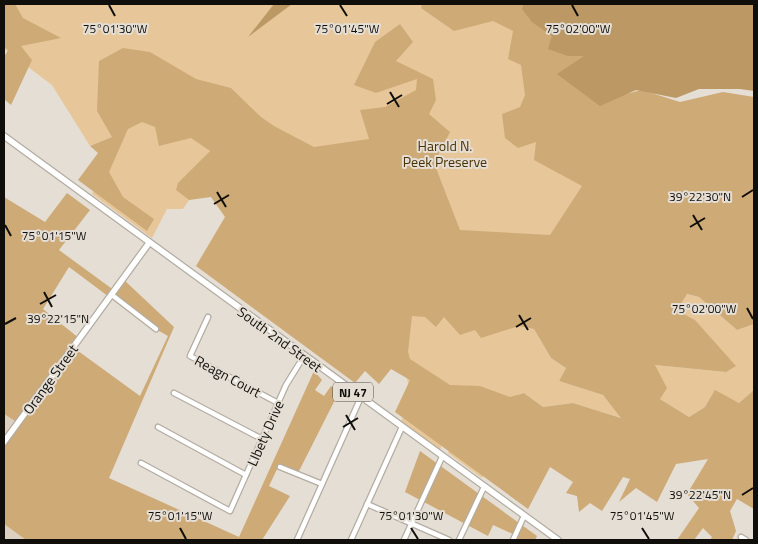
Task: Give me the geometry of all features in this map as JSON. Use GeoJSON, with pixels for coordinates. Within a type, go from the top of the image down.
{"type":"FeatureCollection","features":[{"type":"Feature","properties":{"kind":"main road","name":"South 2nd Street"},"geometry":{"type":"LineString","coordinates":[[4,136],[558,540]]}},
{"type":"Feature","properties":{"kind":"main road","name":"Orange Street"},"geometry":{"type":"LineString","coordinates":[[4,442],[149,243]]}},
{"type":"Feature","properties":{"kind":"street"},"geometry":{"type":"LineString","coordinates":[[112,295],[156,329]]}},
{"type":"Feature","properties":{"kind":"street","name":"Reagn Court"},"geometry":{"type":"LineString","coordinates":[[208,317],[190,356],[278,402]]}},
{"type":"Feature","properties":{"kind":"street","name":"LIbety Drive"},"geometry":{"type":"LineString","coordinates":[[141,463],[230,511],[286,385],[304,356]]}},
{"type":"Feature","properties":{"kind":"street"},"geometry":{"type":"LineString","coordinates":[[174,392],[262,439]]}},
{"type":"Feature","properties":{"kind":"street"},"geometry":{"type":"LineString","coordinates":[[297,540],[361,397]]}},
{"type":"Feature","properties":{"kind":"street"},"geometry":{"type":"LineString","coordinates":[[158,427],[246,476]]}},
{"type":"Feature","properties":{"kind":"street"},"geometry":{"type":"LineString","coordinates":[[350,540],[402,427]]}},
{"type":"Feature","properties":{"kind":"street"},"geometry":{"type":"LineString","coordinates":[[404,540],[442,457]]}},
{"type":"Feature","properties":{"kind":"street"},"geometry":{"type":"LineString","coordinates":[[280,467],[322,484]]}},
{"type":"Feature","properties":{"kind":"street"},"geometry":{"type":"LineString","coordinates":[[459,540],[484,486]]}},
{"type":"Feature","properties":{"kind":"street"},"geometry":{"type":"LineString","coordinates":[[367,504],[449,540]]}},
{"type":"Feature","properties":{"kind":"street"},"geometry":{"type":"LineString","coordinates":[[513,540],[524,516]]}},
{"type":"Feature","properties":{"kind":"street"},"geometry":{"type":"LineString","coordinates":[[741,537],[746,540]]}},
{"type":"Feature","properties":{"kind":"shaded area"},"geometry":{"type":"Polygon","coordinates":[[[4,4],[15,4],[23,18],[61,38],[21,46],[32,60],[11,105],[4,99],[4,57],[8,50],[4,47],[4,4]]]}},
{"type":"Feature","properties":{"kind":"shaded area"},"geometry":{"type":"Polygon","coordinates":[[[274,4],[292,4],[248,37],[274,4]]]}},
{"type":"Feature","properties":{"kind":"shaded area"},"geometry":{"type":"Polygon","coordinates":[[[422,4],[531,4],[585,55],[611,98],[642,90],[680,102],[723,92],[754,97],[754,324],[737,330],[699,297],[687,294],[677,310],[695,320],[736,366],[726,372],[655,365],[667,388],[660,399],[689,417],[705,407],[715,390],[739,403],[754,390],[754,509],[737,499],[730,511],[736,531],[732,540],[710,540],[712,537],[703,528],[694,540],[677,540],[699,508],[687,494],[708,459],[676,464],[657,502],[636,488],[619,502],[630,479],[623,477],[602,511],[590,503],[579,512],[577,496],[566,493],[573,482],[550,467],[528,509],[395,412],[410,380],[391,369],[379,384],[365,371],[355,383],[196,266],[225,217],[211,197],[189,200],[176,190],[178,183],[210,151],[191,138],[159,146],[155,127],[142,122],[128,129],[109,172],[123,197],[154,219],[147,231],[78,180],[98,153],[90,146],[112,137],[97,111],[99,61],[123,48],[150,52],[196,79],[231,88],[261,117],[314,147],[369,139],[360,110],[385,107],[416,90],[417,79],[376,93],[354,85],[375,42],[400,24],[413,42],[396,61],[433,79],[436,100],[429,114],[450,132],[434,163],[460,230],[550,235],[582,186],[534,160],[536,142],[518,148],[505,138],[502,114],[520,107],[525,95],[521,65],[508,59],[513,31],[493,21],[454,31],[421,8],[422,4]],[[412,316],[408,352],[410,359],[450,385],[480,386],[510,397],[524,393],[543,407],[573,403],[621,418],[603,395],[559,381],[566,368],[551,358],[534,329],[519,326],[481,338],[475,330],[460,335],[444,317],[436,327],[425,317],[412,316]]]}},
{"type":"Feature","properties":{"kind":"shaded area"},"geometry":{"type":"Polygon","coordinates":[[[524,4],[754,4],[754,91],[699,89],[676,98],[636,90],[600,106],[557,74],[584,56],[568,56],[548,49],[552,36],[532,22],[522,9],[524,4]]]}},
{"type":"Feature","properties":{"kind":"shaded area"},"geometry":{"type":"Polygon","coordinates":[[[67,193],[90,210],[59,250],[115,291],[123,279],[174,327],[109,478],[239,537],[314,371],[322,380],[315,390],[324,396],[331,386],[339,392],[298,473],[279,465],[269,486],[290,496],[262,540],[26,540],[4,524],[4,442],[18,423],[4,414],[4,197],[45,222],[67,193]],[[69,267],[43,309],[80,339],[74,348],[140,396],[168,336],[140,320],[69,267]]]}},
{"type":"Feature","properties":{"kind":"shaded area"},"geometry":{"type":"Polygon","coordinates":[[[4,414],[18,423],[4,442],[4,414]]]}},
{"type":"Feature","properties":{"kind":"shaded area"},"geometry":{"type":"Polygon","coordinates":[[[420,451],[537,536],[535,540],[513,540],[515,535],[493,525],[488,536],[405,492],[420,451]]]}},
{"type":"Feature","properties":{"kind":"shaded area"},"geometry":{"type":"Polygon","coordinates":[[[4,524],[26,540],[4,540],[4,524]]]}},
{"type":"Feature","properties":{"kind":"green space","name":"Harold N. Peek Preserve"},"geometry":{"type":"Polygon","coordinates":[[[4,4],[549,4],[622,93],[631,93],[643,88],[506,322],[534,329],[551,358],[566,368],[559,381],[603,395],[622,418],[573,403],[543,407],[524,393],[519,394],[482,478],[448,453],[477,386],[469,386],[438,454],[399,426],[412,396],[400,356],[265,123],[201,144],[210,151],[182,180],[177,190],[189,200],[183,209],[167,209],[152,238],[92,194],[163,60],[112,137],[90,146],[52,85],[4,49],[4,4]]]}},
{"type":"Feature","properties":{"kind":"green space"},"geometry":{"type":"Polygon","coordinates":[[[686,294],[699,297],[737,330],[754,324],[754,390],[739,403],[705,407],[689,417],[660,399],[655,365],[726,372],[695,320],[677,310],[686,294]]]}}]}
